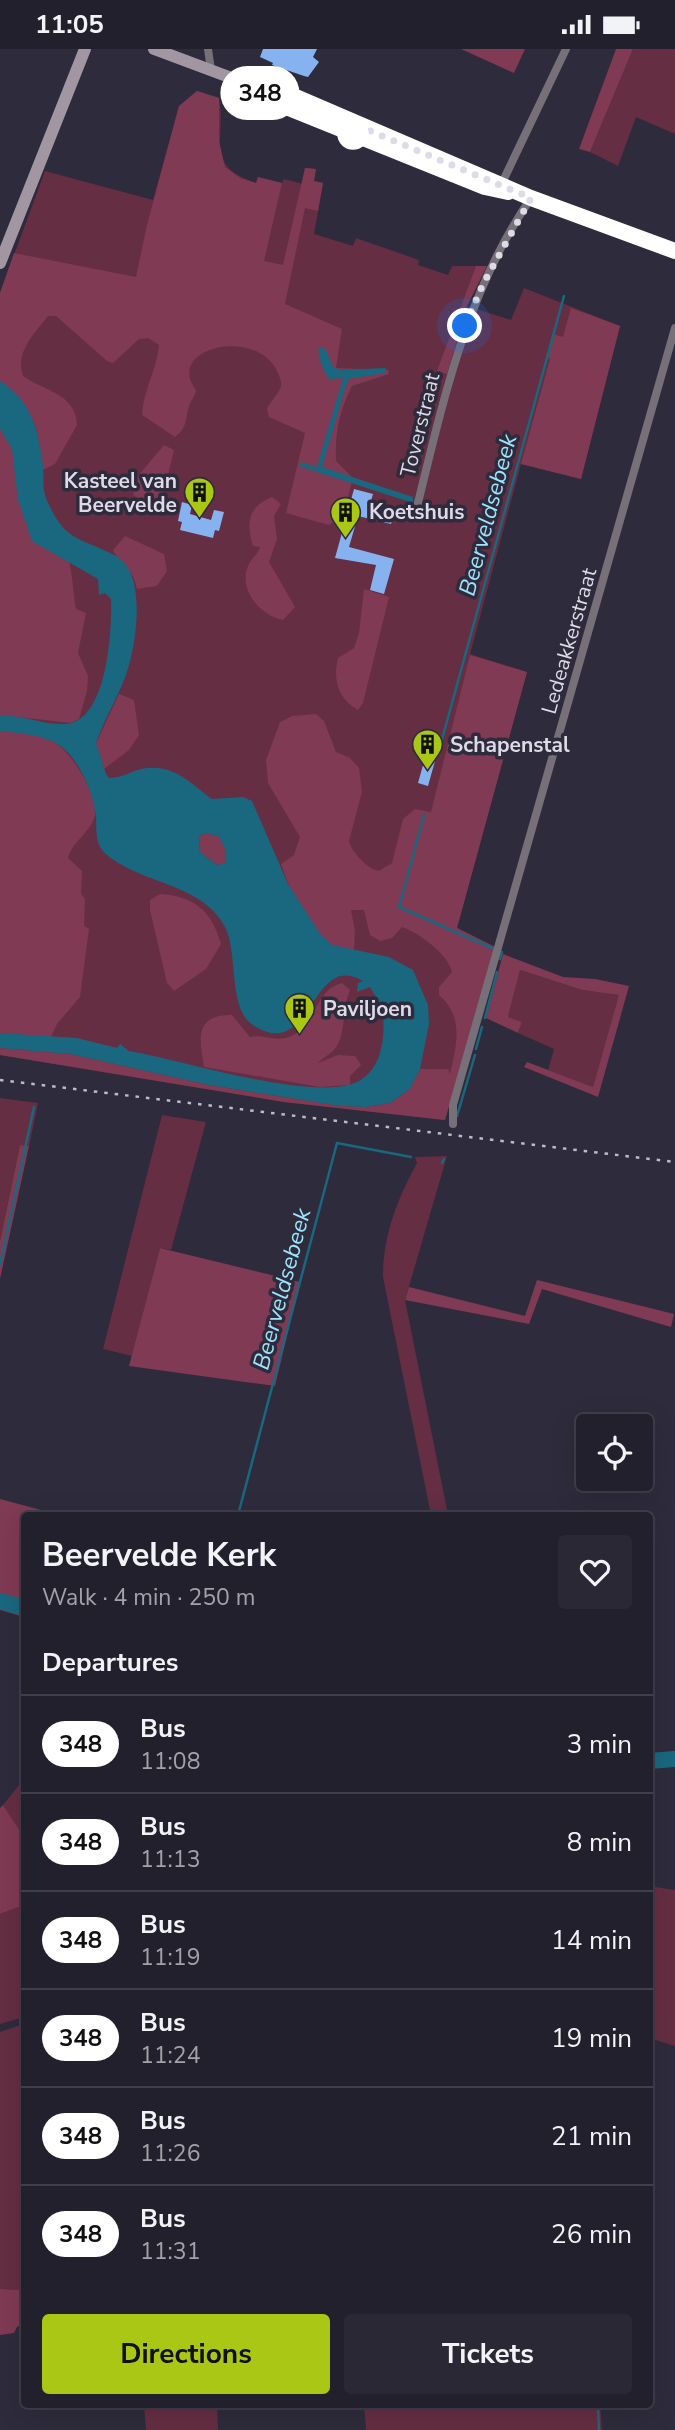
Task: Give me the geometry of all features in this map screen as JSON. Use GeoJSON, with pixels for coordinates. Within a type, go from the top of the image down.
{"type":"FeatureCollection","features":[{"type":"Feature","properties":{"kind":"street"},"geometry":{"type":"LineString","coordinates":[[0,263],[85,49]]}},
{"type":"Feature","properties":{"kind":"street"},"geometry":{"type":"LineString","coordinates":[[154,49],[237,80],[289,94],[531,198],[675,251]]}},
{"type":"Feature","properties":{"kind":"street"},"geometry":{"type":"LineString","coordinates":[[208,49],[211,70]]}},
{"type":"Feature","properties":{"kind":"street"},"geometry":{"type":"LineString","coordinates":[[501,185],[566,49]]}},
{"type":"Feature","properties":{"kind":"street"},"geometry":{"type":"LineString","coordinates":[[237,80],[299,112],[485,187],[531,198]]}},
{"type":"Feature","properties":{"kind":"street","name":"Toverstraat"},"geometry":{"type":"LineString","coordinates":[[416,511],[452,369],[472,305],[531,198]]}},
{"type":"Feature","properties":{"kind":"street","name":"Ledeakkerstraat"},"geometry":{"type":"LineString","coordinates":[[453,1124],[453,1105],[675,328]]}},
{"type":"Feature","properties":{"kind":"shaded area"},"geometry":{"type":"Polygon","coordinates":[[[461,49],[525,49],[514,73],[461,49]]]}},
{"type":"Feature","properties":{"kind":"shaded area"},"geometry":{"type":"Polygon","coordinates":[[[616,49],[633,49],[590,152],[579,149],[616,49]]]}},
{"type":"Feature","properties":{"kind":"shaded area"},"geometry":{"type":"Polygon","coordinates":[[[633,49],[675,49],[675,134],[636,117],[618,166],[590,152],[633,49]]]}},
{"type":"Feature","properties":{"kind":"shaded area"},"geometry":{"type":"Polygon","coordinates":[[[197,91],[219,98],[220,149],[229,168],[239,176],[256,183],[258,177],[282,183],[284,179],[303,184],[305,168],[316,169],[314,181],[323,183],[314,234],[353,246],[356,238],[419,260],[418,265],[448,275],[452,266],[487,266],[467,306],[511,320],[524,288],[620,326],[581,479],[521,464],[470,654],[527,672],[457,928],[495,947],[445,1120],[284,1102],[0,1055],[0,293],[45,171],[153,200],[179,106],[197,91]]]}},
{"type":"Feature","properties":{"kind":"shaded area"},"geometry":{"type":"Polygon","coordinates":[[[197,91],[219,98],[219,141],[225,167],[240,178],[256,183],[258,177],[282,183],[264,261],[283,265],[305,168],[316,169],[314,181],[323,183],[318,211],[305,208],[285,304],[342,329],[336,368],[388,370],[389,374],[352,386],[344,405],[337,431],[336,461],[353,478],[343,515],[329,525],[286,513],[305,433],[269,417],[267,409],[280,389],[281,380],[266,357],[251,349],[233,346],[216,348],[202,354],[192,363],[189,375],[196,390],[184,426],[175,437],[142,415],[159,345],[148,338],[139,339],[113,363],[107,361],[56,316],[48,316],[24,351],[21,367],[23,376],[65,400],[71,406],[77,425],[55,464],[43,470],[33,420],[21,402],[0,381],[0,293],[14,253],[136,277],[179,106],[197,91]]]}},
{"type":"Feature","properties":{"kind":"shaded area"},"geometry":{"type":"Polygon","coordinates":[[[476,266],[487,266],[467,306],[447,374],[437,371],[476,266]]]}},
{"type":"Feature","properties":{"kind":"shaded area"},"geometry":{"type":"Polygon","coordinates":[[[571,308],[620,326],[581,479],[521,464],[550,359],[546,357],[553,334],[563,337],[571,308]]]}},
{"type":"Feature","properties":{"kind":"shaded area"},"geometry":{"type":"Polygon","coordinates":[[[0,429],[18,464],[27,517],[35,534],[48,548],[69,561],[76,609],[86,613],[78,653],[88,676],[87,691],[79,719],[71,723],[0,715],[0,429]]]}},
{"type":"Feature","properties":{"kind":"shaded area"},"geometry":{"type":"Polygon","coordinates":[[[164,445],[174,450],[160,508],[134,496],[132,483],[164,445]]]}},
{"type":"Feature","properties":{"kind":"shaded area"},"geometry":{"type":"Polygon","coordinates":[[[272,497],[281,504],[274,516],[277,539],[269,562],[295,607],[283,620],[259,607],[246,584],[248,566],[260,547],[253,546],[251,517],[258,505],[272,497]]]}},
{"type":"Feature","properties":{"kind":"shaded area"},"geometry":{"type":"Polygon","coordinates":[[[125,536],[164,554],[167,571],[157,586],[137,589],[129,569],[113,550],[125,536]]]}},
{"type":"Feature","properties":{"kind":"shaded area"},"geometry":{"type":"Polygon","coordinates":[[[364,589],[389,597],[363,703],[358,710],[341,694],[336,673],[338,658],[354,648],[359,633],[364,589]]]}},
{"type":"Feature","properties":{"kind":"shaded area"},"geometry":{"type":"Polygon","coordinates":[[[470,655],[527,672],[457,928],[495,947],[445,1120],[284,1102],[0,1055],[0,1048],[70,1054],[209,1085],[341,1106],[366,1107],[390,1103],[410,1089],[420,1069],[448,1069],[450,1074],[457,1031],[452,1012],[439,995],[439,987],[452,972],[450,965],[432,945],[402,927],[392,938],[380,941],[370,935],[364,910],[351,910],[355,931],[354,950],[332,945],[314,929],[294,897],[281,864],[294,855],[300,837],[268,783],[266,760],[280,722],[292,716],[316,714],[324,721],[336,752],[350,758],[359,768],[362,792],[350,845],[365,864],[379,871],[392,863],[403,819],[415,809],[431,812],[470,655]]]}},
{"type":"Feature","properties":{"kind":"shaded area"},"geometry":{"type":"Polygon","coordinates":[[[119,694],[134,700],[139,735],[129,750],[104,769],[96,743],[119,694]]]}},
{"type":"Feature","properties":{"kind":"shaded area"},"geometry":{"type":"Polygon","coordinates":[[[0,731],[41,737],[61,747],[83,775],[95,808],[93,822],[73,847],[68,858],[82,871],[84,926],[89,929],[80,997],[57,1024],[51,1037],[0,1033],[0,731]]]}},
{"type":"Feature","properties":{"kind":"shaded area"},"geometry":{"type":"Polygon","coordinates":[[[205,833],[219,836],[223,842],[225,863],[217,865],[200,852],[199,837],[205,833]]]}},
{"type":"Feature","properties":{"kind":"shaded area"},"geometry":{"type":"Polygon","coordinates":[[[160,894],[183,898],[200,907],[207,914],[221,944],[206,969],[174,991],[167,983],[150,910],[150,900],[160,894]]]}},
{"type":"Feature","properties":{"kind":"shaded area"},"geometry":{"type":"Polygon","coordinates":[[[503,954],[563,977],[595,979],[629,986],[598,1097],[524,1067],[527,1062],[593,1087],[619,995],[582,990],[520,970],[508,1017],[522,1022],[518,1033],[486,1018],[503,954]]]}},
{"type":"Feature","properties":{"kind":"shaded area"},"geometry":{"type":"Polygon","coordinates":[[[520,970],[582,990],[620,995],[593,1087],[548,1070],[554,1049],[518,1033],[522,1022],[508,1017],[520,970]]]}},
{"type":"Feature","properties":{"kind":"shaded area"},"geometry":{"type":"Polygon","coordinates":[[[342,983],[350,990],[340,1038],[334,1050],[318,1063],[338,1055],[355,1056],[361,1065],[350,1076],[350,1085],[320,1087],[204,1067],[202,1031],[211,1019],[232,1015],[250,1037],[289,1037],[305,1025],[326,993],[342,983]]]}},
{"type":"Feature","properties":{"kind":"shaded area"},"geometry":{"type":"Polygon","coordinates":[[[0,1098],[38,1103],[29,1146],[20,1145],[0,1241],[0,1098]]]}},
{"type":"Feature","properties":{"kind":"shaded area"},"geometry":{"type":"Polygon","coordinates":[[[162,1115],[206,1122],[171,1250],[160,1248],[132,1356],[103,1349],[162,1115]]]}},
{"type":"Feature","properties":{"kind":"shaded area"},"geometry":{"type":"Polygon","coordinates":[[[20,1145],[29,1146],[0,1279],[0,1241],[20,1145]]]}},
{"type":"Feature","properties":{"kind":"shaded area"},"geometry":{"type":"Polygon","coordinates":[[[447,1156],[405,1300],[447,1512],[430,1512],[383,1277],[388,1232],[417,1163],[415,1157],[447,1156]]]}},
{"type":"Feature","properties":{"kind":"shaded area"},"geometry":{"type":"Polygon","coordinates":[[[160,1248],[300,1282],[275,1386],[129,1366],[160,1248]]]}},
{"type":"Feature","properties":{"kind":"shaded area"},"geometry":{"type":"Polygon","coordinates":[[[537,1280],[674,1314],[671,1327],[542,1289],[529,1324],[405,1300],[409,1287],[525,1316],[537,1280]]]}},
{"type":"Feature","properties":{"kind":"shaded area"},"geometry":{"type":"Polygon","coordinates":[[[0,1499],[49,1512],[21,1512],[21,1616],[0,1610],[0,1499]]]}},
{"type":"Feature","properties":{"kind":"shaded area"},"geometry":{"type":"Polygon","coordinates":[[[21,1783],[21,1832],[3,1805],[21,1783]]]}},
{"type":"Feature","properties":{"kind":"shaded area"},"geometry":{"type":"Polygon","coordinates":[[[3,1805],[21,1832],[21,1906],[0,1914],[0,1808],[3,1805]]]}},
{"type":"Feature","properties":{"kind":"shaded area"},"geometry":{"type":"Polygon","coordinates":[[[653,1887],[675,1890],[675,2046],[653,2039],[653,1887]]]}},
{"type":"Feature","properties":{"kind":"shaded area"},"geometry":{"type":"Polygon","coordinates":[[[21,1906],[21,2018],[0,2024],[0,1914],[21,1906]]]}},
{"type":"Feature","properties":{"kind":"shaded area"},"geometry":{"type":"Polygon","coordinates":[[[21,2025],[21,2290],[0,2289],[0,2032],[21,2025]]]}},
{"type":"Feature","properties":{"kind":"shaded area"},"geometry":{"type":"Polygon","coordinates":[[[0,2289],[21,2290],[21,2325],[14,2333],[0,2335],[0,2289]]]}},
{"type":"Feature","properties":{"kind":"shaded area"},"geometry":{"type":"Polygon","coordinates":[[[144,2408],[217,2408],[218,2430],[146,2430],[144,2408]]]}},
{"type":"Feature","properties":{"kind":"shaded area"},"geometry":{"type":"Polygon","coordinates":[[[364,2408],[600,2408],[602,2430],[366,2430],[364,2408]]]}},
{"type":"Feature","properties":{"kind":"water"},"geometry":{"type":"Polygon","coordinates":[[[319,346],[326,350],[333,367],[340,370],[386,368],[385,373],[348,379],[322,467],[413,497],[413,503],[299,466],[301,462],[317,467],[343,378],[330,379],[327,376],[320,358],[319,346]]]}},
{"type":"Feature","properties":{"kind":"water"},"geometry":{"type":"Polygon","coordinates":[[[0,381],[20,398],[32,418],[41,454],[45,494],[53,513],[66,531],[116,556],[126,565],[132,578],[137,611],[130,663],[96,743],[109,778],[142,769],[166,769],[212,799],[243,797],[252,801],[288,884],[321,935],[332,945],[389,957],[413,970],[428,1005],[429,1024],[420,1069],[410,1089],[390,1103],[366,1107],[341,1106],[209,1085],[70,1054],[0,1048],[0,1033],[77,1038],[117,1048],[120,1044],[129,1051],[247,1078],[281,1084],[339,1087],[359,1081],[373,1068],[382,1043],[383,1015],[374,1016],[373,1012],[382,1007],[370,987],[357,992],[358,983],[363,981],[346,976],[332,980],[300,1020],[288,1030],[273,1033],[253,1025],[240,1006],[228,936],[214,911],[186,892],[121,865],[103,851],[98,842],[96,816],[87,784],[76,763],[61,746],[39,737],[0,731],[0,715],[65,724],[79,719],[90,708],[99,691],[104,672],[111,599],[105,593],[99,595],[98,579],[32,541],[18,500],[12,449],[0,429],[0,381]],[[205,833],[199,837],[200,852],[217,865],[225,863],[226,855],[218,836],[205,833]]]}},
{"type":"Feature","properties":{"kind":"building"},"geometry":{"type":"Polygon","coordinates":[[[263,49],[317,49],[313,57],[319,62],[308,77],[272,65],[273,63],[260,57],[263,49]]]}},
{"type":"Feature","properties":{"kind":"building","name":"Koetshuis"},"geometry":{"type":"Polygon","coordinates":[[[354,489],[373,494],[369,508],[394,515],[391,524],[358,516],[349,547],[394,559],[384,594],[370,590],[376,565],[335,558],[354,489]]]}},
{"type":"Feature","properties":{"kind":"building","name":"Kasteel van Beervelde"},"geometry":{"type":"Polygon","coordinates":[[[182,502],[192,505],[190,514],[211,520],[214,510],[224,512],[219,531],[215,530],[213,538],[180,530],[182,522],[178,521],[182,502]]]}},
{"type":"Feature","properties":{"kind":"building","name":"Schapenstal"},"geometry":{"type":"Polygon","coordinates":[[[425,758],[435,761],[428,786],[418,783],[425,758]]]}},
{"type":"Feature","properties":{"kind":"waterway","name":"Beerveldsebeek"},"geometry":{"type":"LineString","coordinates":[[441,743],[564,296]]}},
{"type":"Feature","properties":{"kind":"waterway","name":"Beerveldsebeek"},"geometry":{"type":"LineString","coordinates":[[424,815],[399,907],[494,949]]}},
{"type":"Feature","properties":{"kind":"waterway","name":"Beerveldsebeek"},"geometry":{"type":"LineString","coordinates":[[500,959],[502,952]]}},
{"type":"Feature","properties":{"kind":"waterway","name":"Beerveldsebeek"},"geometry":{"type":"LineString","coordinates":[[485,1018],[497,972]]}},
{"type":"Feature","properties":{"kind":"waterway","name":"Beerveldsebeek"},"geometry":{"type":"LineString","coordinates":[[476,1049],[482,1027]]}},
{"type":"Feature","properties":{"kind":"waterway","name":"Beerveldsebeek"},"geometry":{"type":"LineString","coordinates":[[457,1116],[475,1055]]}},
{"type":"Feature","properties":{"kind":"waterway"},"geometry":{"type":"LineString","coordinates":[[0,1264],[34,1107]]}},
{"type":"Feature","properties":{"kind":"waterway","name":"Beerveldsebeek"},"geometry":{"type":"LineString","coordinates":[[239,1512],[337,1143],[411,1157]]}},
{"type":"Feature","properties":{"kind":"waterway","name":"Beerveldsebeek"},"geometry":{"type":"LineString","coordinates":[[442,1163],[444,1159]]}},
{"type":"Feature","properties":{"kind":"waterway"},"geometry":{"type":"LineString","coordinates":[[0,1601],[21,1607]]}},
{"type":"Feature","properties":{"kind":"waterway"},"geometry":{"type":"LineString","coordinates":[[653,1761],[675,1759]]}},
{"type":"Feature","properties":{"kind":"waterway"},"geometry":{"type":"LineString","coordinates":[[598,2408],[599,2430]]}},
{"type":"Feature","properties":{"kind":"railway"},"geometry":{"type":"LineString","coordinates":[[0,1080],[675,1162]]}},
{"type":"Feature","properties":{"kind":"bus line","name":"348"},"geometry":{"type":"LineString","coordinates":[[508,192],[485,187],[284,106],[237,80],[289,94],[531,198],[675,251]]}},
{"type":"Feature","properties":{"kind":"place","name":"Kasteel van Beervelde"},"geometry":{"type":"Point","coordinates":[200,520]}},
{"type":"Feature","properties":{"kind":"place","name":"Koetshuis"},"geometry":{"type":"Point","coordinates":[346,539]}},
{"type":"Feature","properties":{"kind":"place","name":"Schapenstal"},"geometry":{"type":"Point","coordinates":[427,772]}},
{"type":"Feature","properties":{"kind":"place","name":"Paviljoen"},"geometry":{"type":"Point","coordinates":[300,1036]}},
{"type":"Feature","properties":{"kind":"route"},"geometry":{"type":"LineString","coordinates":[[353,134],[356,125],[531,198],[472,305],[465,326]]}}]}
